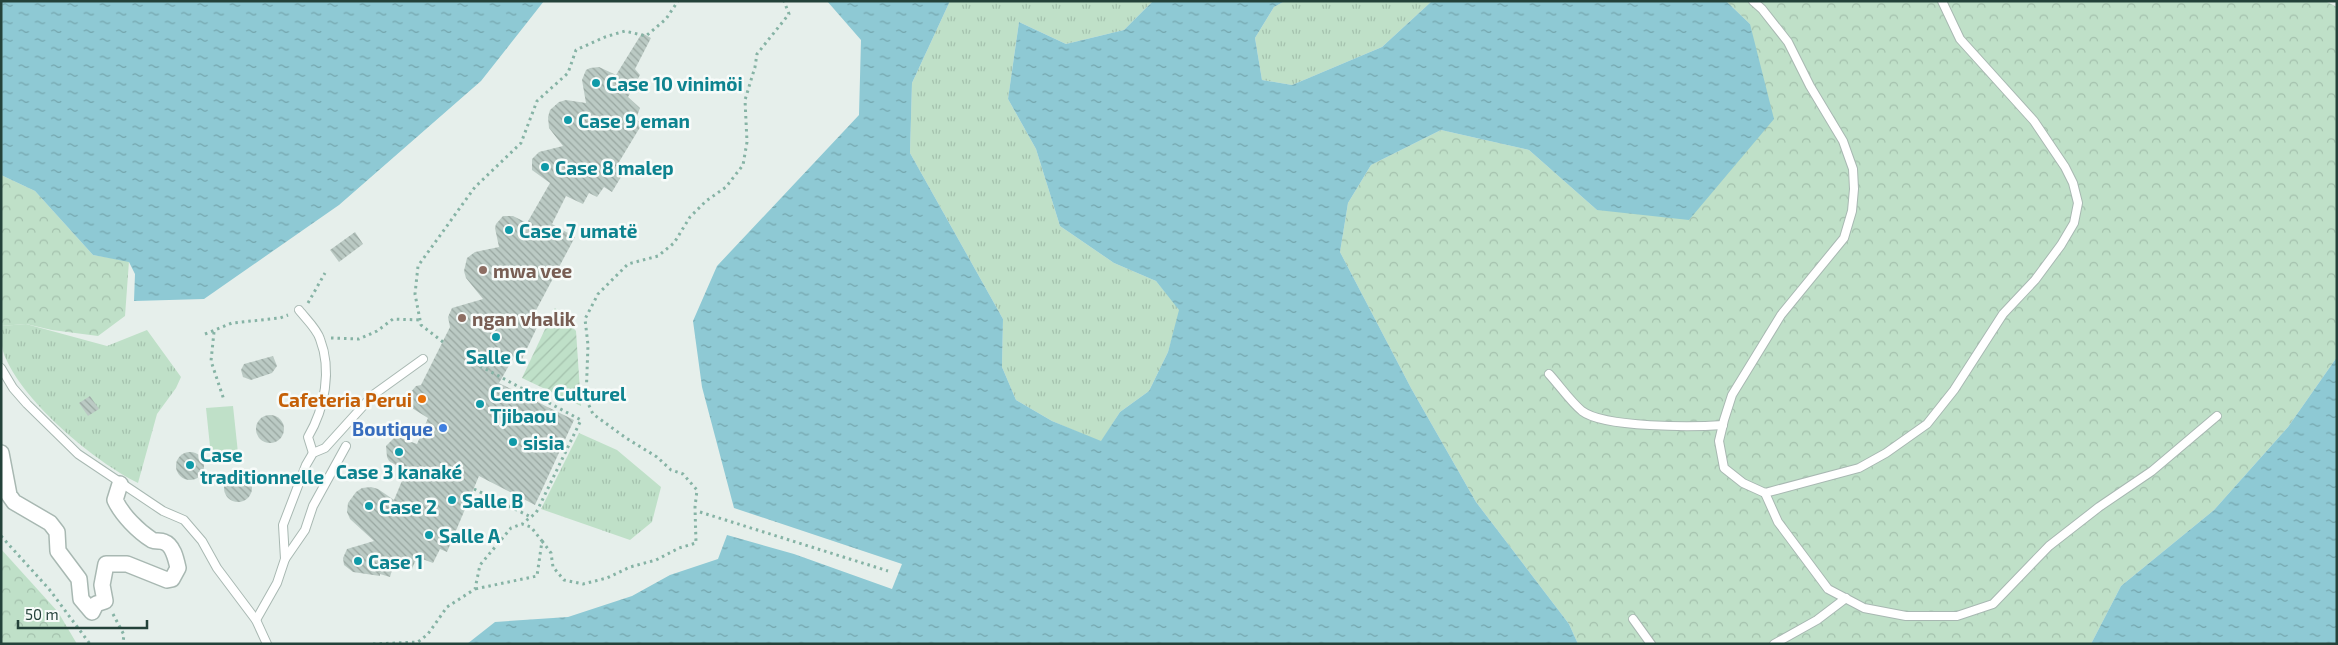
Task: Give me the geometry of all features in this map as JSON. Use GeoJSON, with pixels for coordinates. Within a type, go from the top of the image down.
{"type":"FeatureCollection","features":[{"type":"Feature","properties":{"kind":"street"},"geometry":{"type":"LineString","coordinates":[[1,453],[9,495],[14,502],[50,524],[57,532],[58,551],[79,579],[81,599],[92,612],[96,604],[105,601],[102,585],[106,564],[128,564],[167,580],[172,579],[178,568],[171,548],[166,543],[152,540],[132,523],[120,509],[115,500],[120,484]]}},
{"type":"Feature","properties":{"kind":"lane"},"geometry":{"type":"LineString","coordinates":[[1753,1],[1762,9],[1788,42],[1810,86],[1843,141],[1853,169],[1854,189],[1852,211],[1844,238],[1782,315],[1732,395],[1723,425],[1719,441],[1724,468],[1743,484],[1765,493],[1859,468],[1886,453],[1927,424],[1959,383],[2003,314],[2034,280],[2061,245],[2074,223],[2078,203],[2073,183],[2065,167],[2034,121],[1960,39],[1942,1]]}},
{"type":"Feature","properties":{"kind":"lane"},"geometry":{"type":"LineString","coordinates":[[300,310],[320,337],[326,358],[325,391],[317,421],[308,437],[313,453]]}},
{"type":"Feature","properties":{"kind":"lane"},"geometry":{"type":"LineString","coordinates":[[285,558],[283,524],[306,465],[313,453],[325,448],[373,395],[422,359]]}},
{"type":"Feature","properties":{"kind":"lane"},"geometry":{"type":"LineString","coordinates":[[1,368],[13,388],[55,433],[78,454],[120,484],[163,511],[184,520],[202,541],[217,568],[256,620],[266,644]]}},
{"type":"Feature","properties":{"kind":"lane"},"geometry":{"type":"LineString","coordinates":[[1549,374],[1583,412],[1614,422],[1692,428],[1723,425]]}},
{"type":"Feature","properties":{"kind":"lane"},"geometry":{"type":"LineString","coordinates":[[1765,493],[1778,522],[1828,588],[1864,608],[1906,616],[1957,616],[1993,604],[2049,546],[2099,507],[2152,471],[2217,416]]}},
{"type":"Feature","properties":{"kind":"lane"},"geometry":{"type":"LineString","coordinates":[[256,620],[277,583],[285,558],[305,530],[313,506],[346,446]]}},
{"type":"Feature","properties":{"kind":"lane"},"geometry":{"type":"LineString","coordinates":[[1774,644],[1817,620],[1846,598]]}},
{"type":"Feature","properties":{"kind":"lane"},"geometry":{"type":"LineString","coordinates":[[1632,619],[1651,644]]}},
{"type":"Feature","properties":{"kind":"path"},"geometry":{"type":"LineString","coordinates":[[443,342],[421,325],[415,294],[418,266],[476,187],[521,143],[538,100],[568,73],[576,50],[605,37],[625,31],[646,36],[666,19],[678,1]]}},
{"type":"Feature","properties":{"kind":"path"},"geometry":{"type":"LineString","coordinates":[[522,524],[531,527],[551,553],[553,567],[564,580],[583,584],[607,578],[630,567],[656,560],[679,548],[696,543],[695,507],[697,490],[683,474],[671,470],[658,457],[606,424],[594,414],[586,399],[588,344],[586,319],[598,294],[628,264],[658,256],[674,243],[690,217],[706,201],[726,187],[743,164],[747,142],[745,100],[757,54],[789,14],[784,1]]}},
{"type":"Feature","properties":{"kind":"path"},"geometry":{"type":"LineString","coordinates":[[205,334],[214,332],[232,323],[280,318],[300,310],[307,305],[325,273]]}},
{"type":"Feature","properties":{"kind":"path"},"geometry":{"type":"LineString","coordinates":[[320,337],[359,339],[377,331],[393,319],[420,320]]}},
{"type":"Feature","properties":{"kind":"path"},"geometry":{"type":"LineString","coordinates":[[214,332],[211,361],[224,400]]}},
{"type":"Feature","properties":{"kind":"path"},"geometry":{"type":"LineString","coordinates":[[475,589],[480,565],[511,528],[522,524],[536,513],[581,420],[480,366]]}},
{"type":"Feature","properties":{"kind":"path"},"geometry":{"type":"LineString","coordinates":[[474,489],[531,517]]}},
{"type":"Feature","properties":{"kind":"path"},"geometry":{"type":"LineString","coordinates":[[700,512],[888,571]]}},
{"type":"Feature","properties":{"kind":"path"},"geometry":{"type":"LineString","coordinates":[[1,536],[49,589],[90,644]]}},
{"type":"Feature","properties":{"kind":"path"},"geometry":{"type":"LineString","coordinates":[[373,644],[418,642],[428,634],[447,607],[475,589],[537,576],[542,541]]}},
{"type":"Feature","properties":{"kind":"path"},"geometry":{"type":"LineString","coordinates":[[105,601],[120,625],[124,635],[123,642]]}},
{"type":"Feature","properties":{"kind":"green space"},"geometry":{"type":"Polygon","coordinates":[[[950,1],[1153,1],[1124,30],[1066,44],[1019,22],[1008,99],[1036,149],[1060,226],[1114,263],[1156,281],[1180,310],[1168,352],[1149,391],[1120,412],[1101,442],[1052,421],[1016,400],[1002,367],[1003,319],[910,153],[912,83],[950,1]]]}},
{"type":"Feature","properties":{"kind":"green space"},"geometry":{"type":"Polygon","coordinates":[[[1285,1],[1432,1],[1382,47],[1292,85],[1262,80],[1255,38],[1274,7],[1285,1]]]}},
{"type":"Feature","properties":{"kind":"green space"},"geometry":{"type":"Polygon","coordinates":[[[1726,1],[2325,1],[2337,7],[2337,357],[2288,427],[2214,510],[2121,586],[2091,644],[1578,644],[1569,624],[1476,502],[1411,388],[1340,252],[1348,203],[1371,165],[1441,130],[1529,150],[1597,210],[1750,24],[1726,1]]]}},
{"type":"Feature","properties":{"kind":"green space"},"geometry":{"type":"Polygon","coordinates":[[[1,175],[35,191],[93,255],[129,261],[125,316],[98,336],[52,330],[26,324],[1,326],[1,175]]]}},
{"type":"Feature","properties":{"kind":"green space"},"geometry":{"type":"Polygon","coordinates":[[[555,308],[576,331],[581,406],[522,378],[555,308]]]}},
{"type":"Feature","properties":{"kind":"green space"},"geometry":{"type":"Polygon","coordinates":[[[26,324],[107,346],[147,330],[181,377],[176,388],[157,414],[138,483],[102,461],[63,430],[29,395],[16,377],[3,351],[1,326],[26,324]]]}},
{"type":"Feature","properties":{"kind":"green space"},"geometry":{"type":"Polygon","coordinates":[[[233,406],[238,453],[211,456],[206,408],[233,406]]]}},
{"type":"Feature","properties":{"kind":"green space"},"geometry":{"type":"Polygon","coordinates":[[[579,433],[617,450],[661,487],[652,522],[630,540],[541,509],[579,433]]]}},
{"type":"Feature","properties":{"kind":"green space"},"geometry":{"type":"Polygon","coordinates":[[[1,549],[58,612],[77,644],[1,644],[1,549]]]}},
{"type":"Feature","properties":{"kind":"water"},"geometry":{"type":"Polygon","coordinates":[[[1,1],[544,1],[481,81],[339,205],[204,299],[134,301],[135,274],[129,262],[93,255],[35,191],[1,175],[1,1]]]}},
{"type":"Feature","properties":{"kind":"water"},"geometry":{"type":"Polygon","coordinates":[[[827,1],[950,1],[912,83],[910,153],[1003,319],[1002,367],[1016,400],[1052,421],[1101,441],[1120,412],[1149,391],[1168,352],[1179,310],[1156,281],[1114,263],[1060,226],[1036,149],[1008,99],[1019,22],[1066,44],[1124,30],[1153,1],[1285,1],[1274,7],[1255,38],[1262,80],[1292,85],[1382,47],[1432,1],[1726,1],[1750,24],[1774,119],[1689,220],[1597,210],[1529,150],[1441,130],[1371,165],[1348,203],[1340,252],[1411,388],[1476,502],[1569,624],[1578,644],[467,644],[495,622],[568,617],[632,596],[670,575],[718,559],[727,535],[794,554],[892,589],[902,564],[734,508],[702,387],[693,321],[717,266],[859,115],[861,40],[827,1]]]}},
{"type":"Feature","properties":{"kind":"water"},"geometry":{"type":"Polygon","coordinates":[[[2337,357],[2337,644],[2091,644],[2121,586],[2214,510],[2288,427],[2337,357]]]}},
{"type":"Feature","properties":{"kind":"building"},"geometry":{"type":"Polygon","coordinates":[[[642,33],[651,38],[635,69],[640,75],[628,97],[640,108],[636,119],[642,124],[616,167],[624,172],[612,192],[604,187],[597,197],[589,193],[583,204],[566,196],[552,224],[575,237],[533,316],[540,321],[522,359],[515,355],[499,383],[574,420],[535,505],[479,476],[447,552],[440,549],[433,563],[417,557],[412,569],[394,563],[390,577],[380,574],[380,576],[353,572],[344,565],[343,558],[347,549],[374,541],[350,519],[347,512],[348,503],[356,492],[362,488],[371,487],[378,489],[394,500],[406,471],[389,461],[386,446],[394,438],[398,437],[417,444],[428,418],[412,408],[410,393],[416,386],[421,385],[450,327],[448,317],[452,308],[483,299],[466,278],[464,271],[467,258],[475,252],[499,247],[495,228],[503,216],[513,216],[527,223],[550,183],[532,170],[532,159],[539,152],[563,146],[549,128],[548,117],[550,110],[559,102],[566,100],[586,103],[582,80],[586,70],[599,67],[616,75],[642,33]]]}},
{"type":"Feature","properties":{"kind":"building"},"geometry":{"type":"Polygon","coordinates":[[[355,232],[363,244],[339,262],[330,250],[355,232]]]}},
{"type":"Feature","properties":{"kind":"building"},"geometry":{"type":"Polygon","coordinates":[[[273,356],[277,366],[272,373],[251,380],[243,377],[241,370],[244,364],[273,356]]]}},
{"type":"Feature","properties":{"kind":"building"},"geometry":{"type":"Polygon","coordinates":[[[90,396],[99,409],[88,416],[79,403],[90,396]]]}},
{"type":"Feature","properties":{"kind":"building","name":"Case traditionnelle"},"geometry":{"type":"Polygon","coordinates":[[[270,415],[280,419],[284,429],[280,439],[270,443],[260,439],[256,429],[260,419],[270,415]]]}},
{"type":"Feature","properties":{"kind":"building","name":"Case traditionnelle"},"geometry":{"type":"Polygon","coordinates":[[[190,452],[200,456],[204,466],[200,476],[190,480],[180,476],[176,466],[180,456],[190,452]]]}},
{"type":"Feature","properties":{"kind":"building","name":"Case traditionnelle"},"geometry":{"type":"Polygon","coordinates":[[[238,474],[248,478],[252,488],[248,498],[238,502],[228,498],[224,488],[228,478],[238,474]]]}},
{"type":"Feature","properties":{"kind":"place","name":"Case 10 vinimöi"},"geometry":{"type":"Point","coordinates":[596,83]}},
{"type":"Feature","properties":{"kind":"place","name":"Case 9 eman"},"geometry":{"type":"Point","coordinates":[568,120]}},
{"type":"Feature","properties":{"kind":"place","name":"Case 8 malep"},"geometry":{"type":"Point","coordinates":[545,167]}},
{"type":"Feature","properties":{"kind":"place","name":"Case 7 umatë"},"geometry":{"type":"Point","coordinates":[509,230]}},
{"type":"Feature","properties":{"kind":"place","name":"mwa vee"},"geometry":{"type":"Point","coordinates":[483,270]}},
{"type":"Feature","properties":{"kind":"place","name":"ngan vhalik"},"geometry":{"type":"Point","coordinates":[462,318]}},
{"type":"Feature","properties":{"kind":"place","name":"Salle C"},"geometry":{"type":"Point","coordinates":[496,337]}},
{"type":"Feature","properties":{"kind":"place","name":"Cafeteria Perui"},"geometry":{"type":"Point","coordinates":[422,399]}},
{"type":"Feature","properties":{"kind":"place","name":"Centre Culturel Tjibaou"},"geometry":{"type":"Point","coordinates":[480,404]}},
{"type":"Feature","properties":{"kind":"place","name":"Boutique"},"geometry":{"type":"Point","coordinates":[443,428]}},
{"type":"Feature","properties":{"kind":"place","name":"sisia"},"geometry":{"type":"Point","coordinates":[513,442]}},
{"type":"Feature","properties":{"kind":"place","name":"Case 3 kanaké"},"geometry":{"type":"Point","coordinates":[399,452]}},
{"type":"Feature","properties":{"kind":"place","name":"Case traditionnelle"},"geometry":{"type":"Point","coordinates":[190,465]}},
{"type":"Feature","properties":{"kind":"place","name":"Salle B"},"geometry":{"type":"Point","coordinates":[452,500]}},
{"type":"Feature","properties":{"kind":"place","name":"Case 2"},"geometry":{"type":"Point","coordinates":[369,506]}},
{"type":"Feature","properties":{"kind":"place","name":"Salle A"},"geometry":{"type":"Point","coordinates":[429,535]}},
{"type":"Feature","properties":{"kind":"place","name":"Case 1"},"geometry":{"type":"Point","coordinates":[358,561]}}]}
